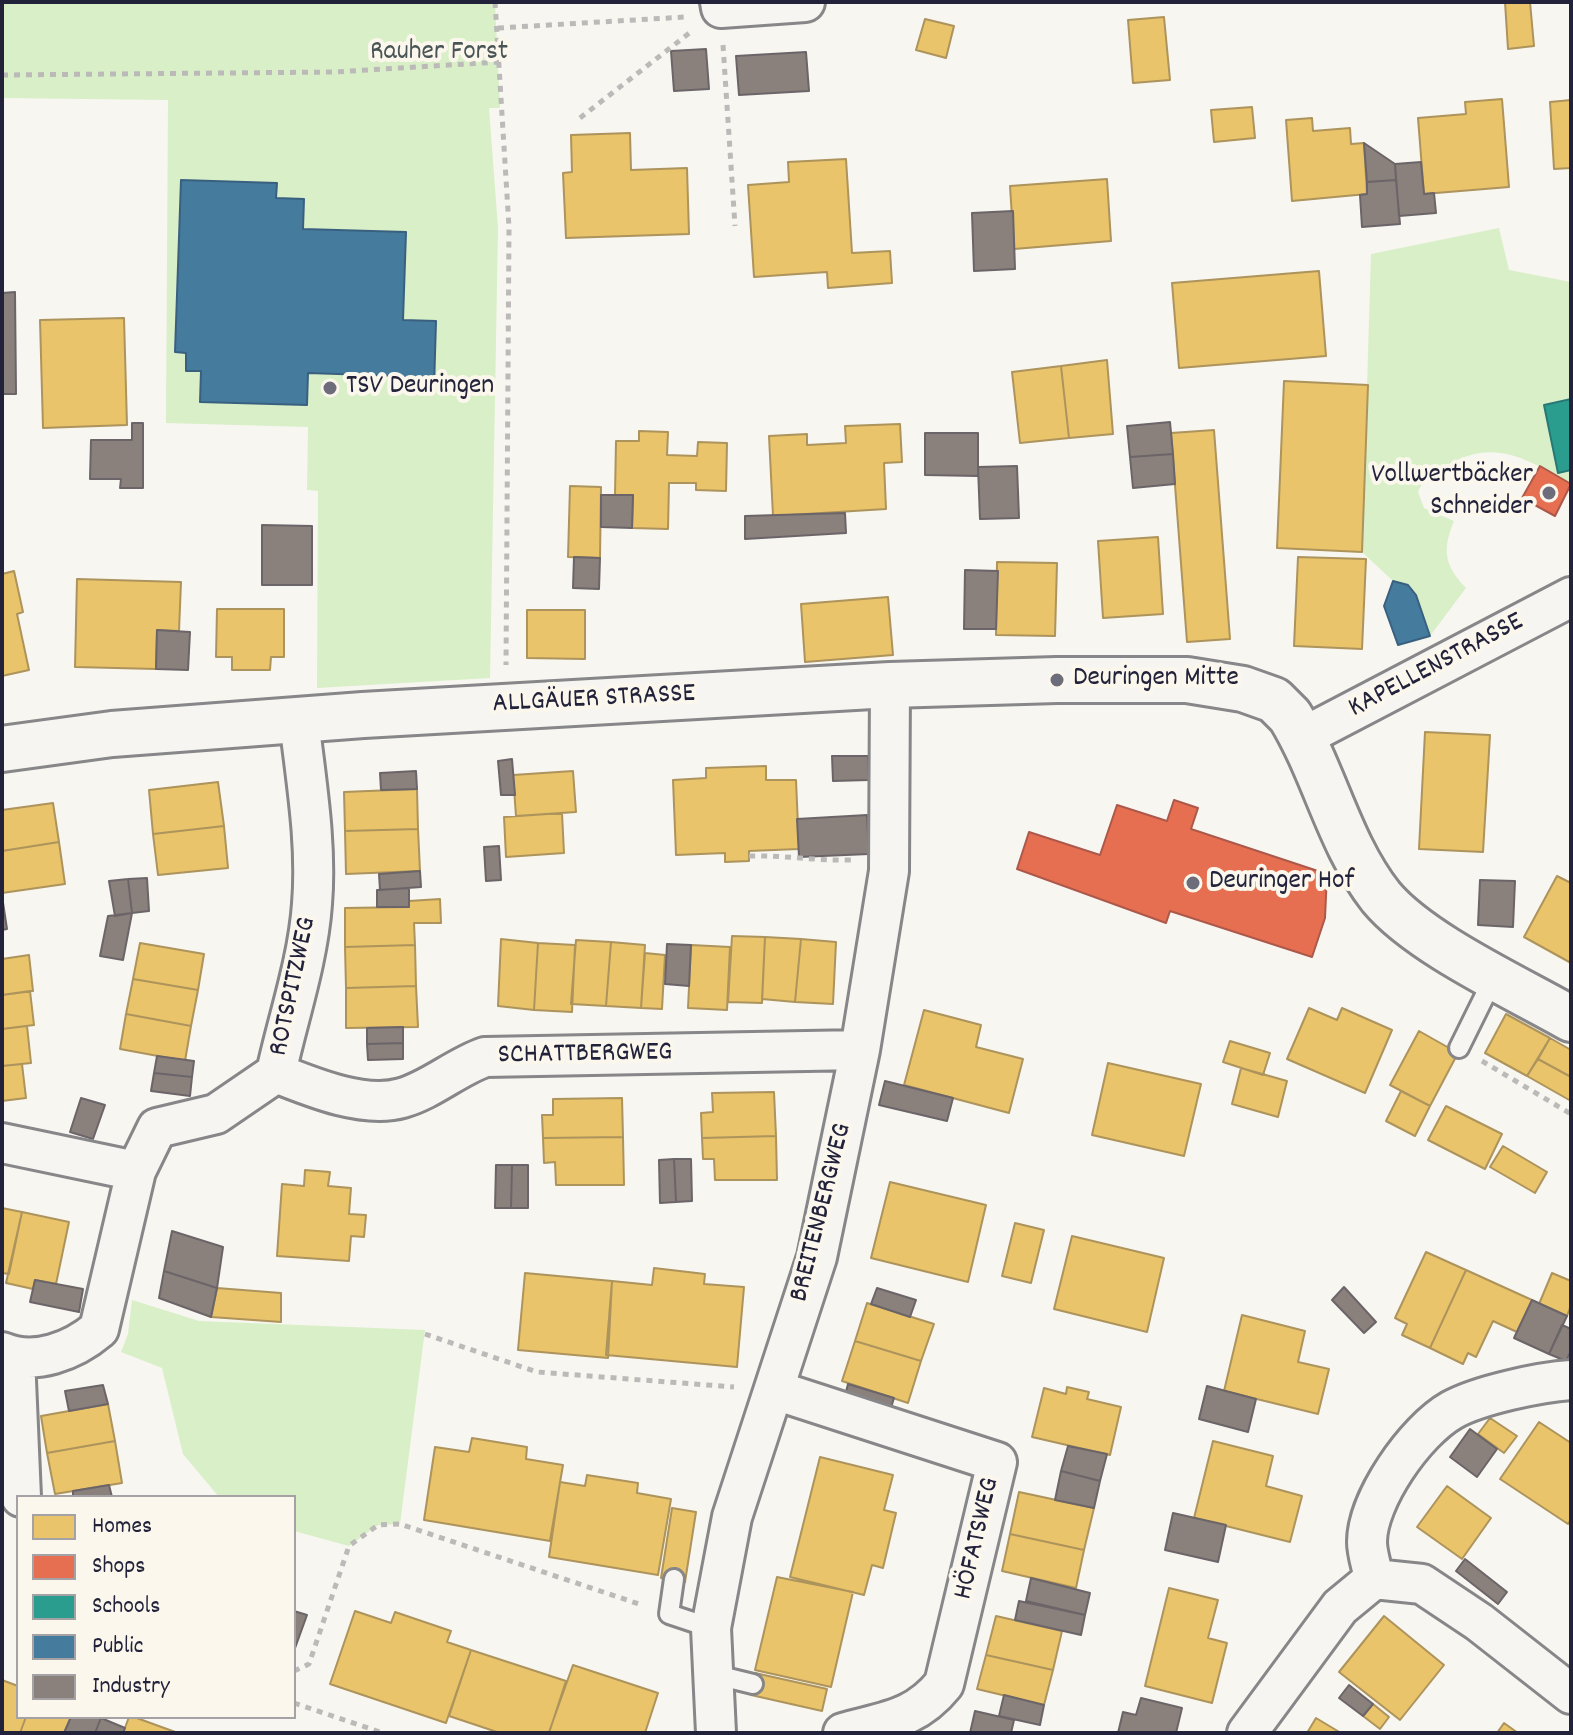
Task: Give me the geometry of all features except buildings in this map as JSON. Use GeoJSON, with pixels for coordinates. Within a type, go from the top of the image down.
{"type":"FeatureCollection","features":[{"type":"Feature","properties":{"kind":"street"},"geometry":{"type":"LineString","coordinates":[[721,5],[805,2]]}},
{"type":"Feature","properties":{"kind":"street","name":"KAPELLENSTRASSE"},"geometry":{"type":"LineString","coordinates":[[1303,737],[1571,597]]}},
{"type":"Feature","properties":{"kind":"street","name":"ALLGÄUER STRASSE"},"geometry":{"type":"LineString","coordinates":[[2,749],[112,734],[299,720],[890,685],[1187,680],[1243,689],[1274,700],[1290,716],[1303,737],[1352,847],[1382,898],[1426,935],[1571,1019]]}},
{"type":"Feature","properties":{"kind":"street","name":"BREITENBERGWEG"},"geometry":{"type":"LineString","coordinates":[[716,1733],[711,1628],[732,1517],[817,1257],[860,1050],[889,860],[890,685]]}},
{"type":"Feature","properties":{"kind":"street","name":"ROTSPITZWEG"},"geometry":{"type":"LineString","coordinates":[[8,1355],[54,1354],[80,1345],[99,1329],[136,1171],[157,1128],[216,1114],[276,1073],[313,902],[314,855],[299,720]]}},
{"type":"Feature","properties":{"kind":"street","name":"SCHATTBERGWEG"},"geometry":{"type":"LineString","coordinates":[[276,1073],[325,1093],[386,1100],[403,1098],[464,1064],[485,1057],[860,1050]]}},
{"type":"Feature","properties":{"kind":"street"},"geometry":{"type":"LineString","coordinates":[[2,1143],[136,1171]]}},
{"type":"Feature","properties":{"kind":"street"},"geometry":{"type":"LineString","coordinates":[[8,1355],[21,1495]]}},
{"type":"Feature","properties":{"kind":"street"},"geometry":{"type":"LineString","coordinates":[[1374,1579],[1367,1543],[1373,1507],[1413,1445],[1452,1410],[1540,1382],[1571,1380]]}},
{"type":"Feature","properties":{"kind":"street","name":"HÖFATSWEG"},"geometry":{"type":"LineString","coordinates":[[775,1390],[997,1462],[944,1684],[928,1705],[843,1733]]}},
{"type":"Feature","properties":{"kind":"street"},"geometry":{"type":"LineString","coordinates":[[1247,1733],[1340,1607],[1374,1579],[1422,1584],[1479,1622],[1571,1694]]}},
{"type":"Feature","properties":{"kind":"lane"},"geometry":{"type":"LineString","coordinates":[[1459,1048],[1495,975]]}},
{"type":"Feature","properties":{"kind":"lane"},"geometry":{"type":"LineString","coordinates":[[674,1579],[669,1614],[711,1628]]}},
{"type":"Feature","properties":{"kind":"lane"},"geometry":{"type":"LineString","coordinates":[[712,1674],[753,1684]]}},
{"type":"Feature","properties":{"kind":"path"},"geometry":{"type":"LineString","coordinates":[[495,2],[509,227],[506,706]]}},
{"type":"Feature","properties":{"kind":"path"},"geometry":{"type":"LineString","coordinates":[[498,28],[695,16],[721,5]]}},
{"type":"Feature","properties":{"kind":"path"},"geometry":{"type":"LineString","coordinates":[[580,118],[721,5]]}},
{"type":"Feature","properties":{"kind":"path"},"geometry":{"type":"LineString","coordinates":[[721,5],[735,226]]}},
{"type":"Feature","properties":{"kind":"path"},"geometry":{"type":"LineString","coordinates":[[2,75],[334,72],[499,62]]}},
{"type":"Feature","properties":{"kind":"path"},"geometry":{"type":"LineString","coordinates":[[749,856],[794,855],[802,861],[889,860]]}},
{"type":"Feature","properties":{"kind":"path"},"geometry":{"type":"LineString","coordinates":[[1459,1048],[1571,1114]]}},
{"type":"Feature","properties":{"kind":"path"},"geometry":{"type":"LineString","coordinates":[[425,1334],[537,1372],[775,1390]]}},
{"type":"Feature","properties":{"kind":"path"},"geometry":{"type":"LineString","coordinates":[[296,1670],[309,1664],[349,1546],[378,1525],[400,1524],[669,1614]]}},
{"type":"Feature","properties":{"kind":"path"},"geometry":{"type":"LineString","coordinates":[[296,1704],[383,1733]]}},
{"type":"Feature","properties":{"kind":"green space","name":"TSV Deuringen"},"geometry":{"type":"Polygon","coordinates":[[[2,2],[495,2],[500,108],[489,108],[498,228],[490,678],[317,688],[318,491],[307,490],[308,427],[166,423],[168,100],[2,98],[2,2]]]}},
{"type":"Feature","properties":{"kind":"green space"},"geometry":{"type":"Polygon","coordinates":[[[1499,228],[1509,270],[1571,282],[1571,399],[1544,405],[1558,472],[1571,470],[1571,484],[1524,459],[1494,452],[1462,458],[1425,480],[1418,492],[1424,508],[1454,521],[1447,557],[1453,572],[1466,588],[1430,636],[1409,585],[1393,581],[1362,552],[1371,254],[1499,228]]]}},
{"type":"Feature","properties":{"kind":"green space"},"geometry":{"type":"Polygon","coordinates":[[[132,1300],[199,1321],[425,1330],[400,1524],[378,1525],[349,1546],[296,1532],[296,1495],[217,1495],[183,1454],[162,1368],[121,1352],[128,1334],[132,1300]]]}},
{"type":"Feature","properties":{"kind":"place","name":"TSV Deuringen"},"geometry":{"type":"Point","coordinates":[330,388]}},
{"type":"Feature","properties":{"kind":"place","name":"Vollwertbäcker Schneider"},"geometry":{"type":"Point","coordinates":[1549,493]}},
{"type":"Feature","properties":{"kind":"place","name":"Deuringen Mitte"},"geometry":{"type":"Point","coordinates":[1057,680]}},
{"type":"Feature","properties":{"kind":"place","name":"Deuringer Hof"},"geometry":{"type":"Point","coordinates":[1193,883]}},
{"type":"Feature","properties":{"kind":"park label","name":"Rauher Forst"},"geometry":{"type":"Point","coordinates":[439,54]}}]}
